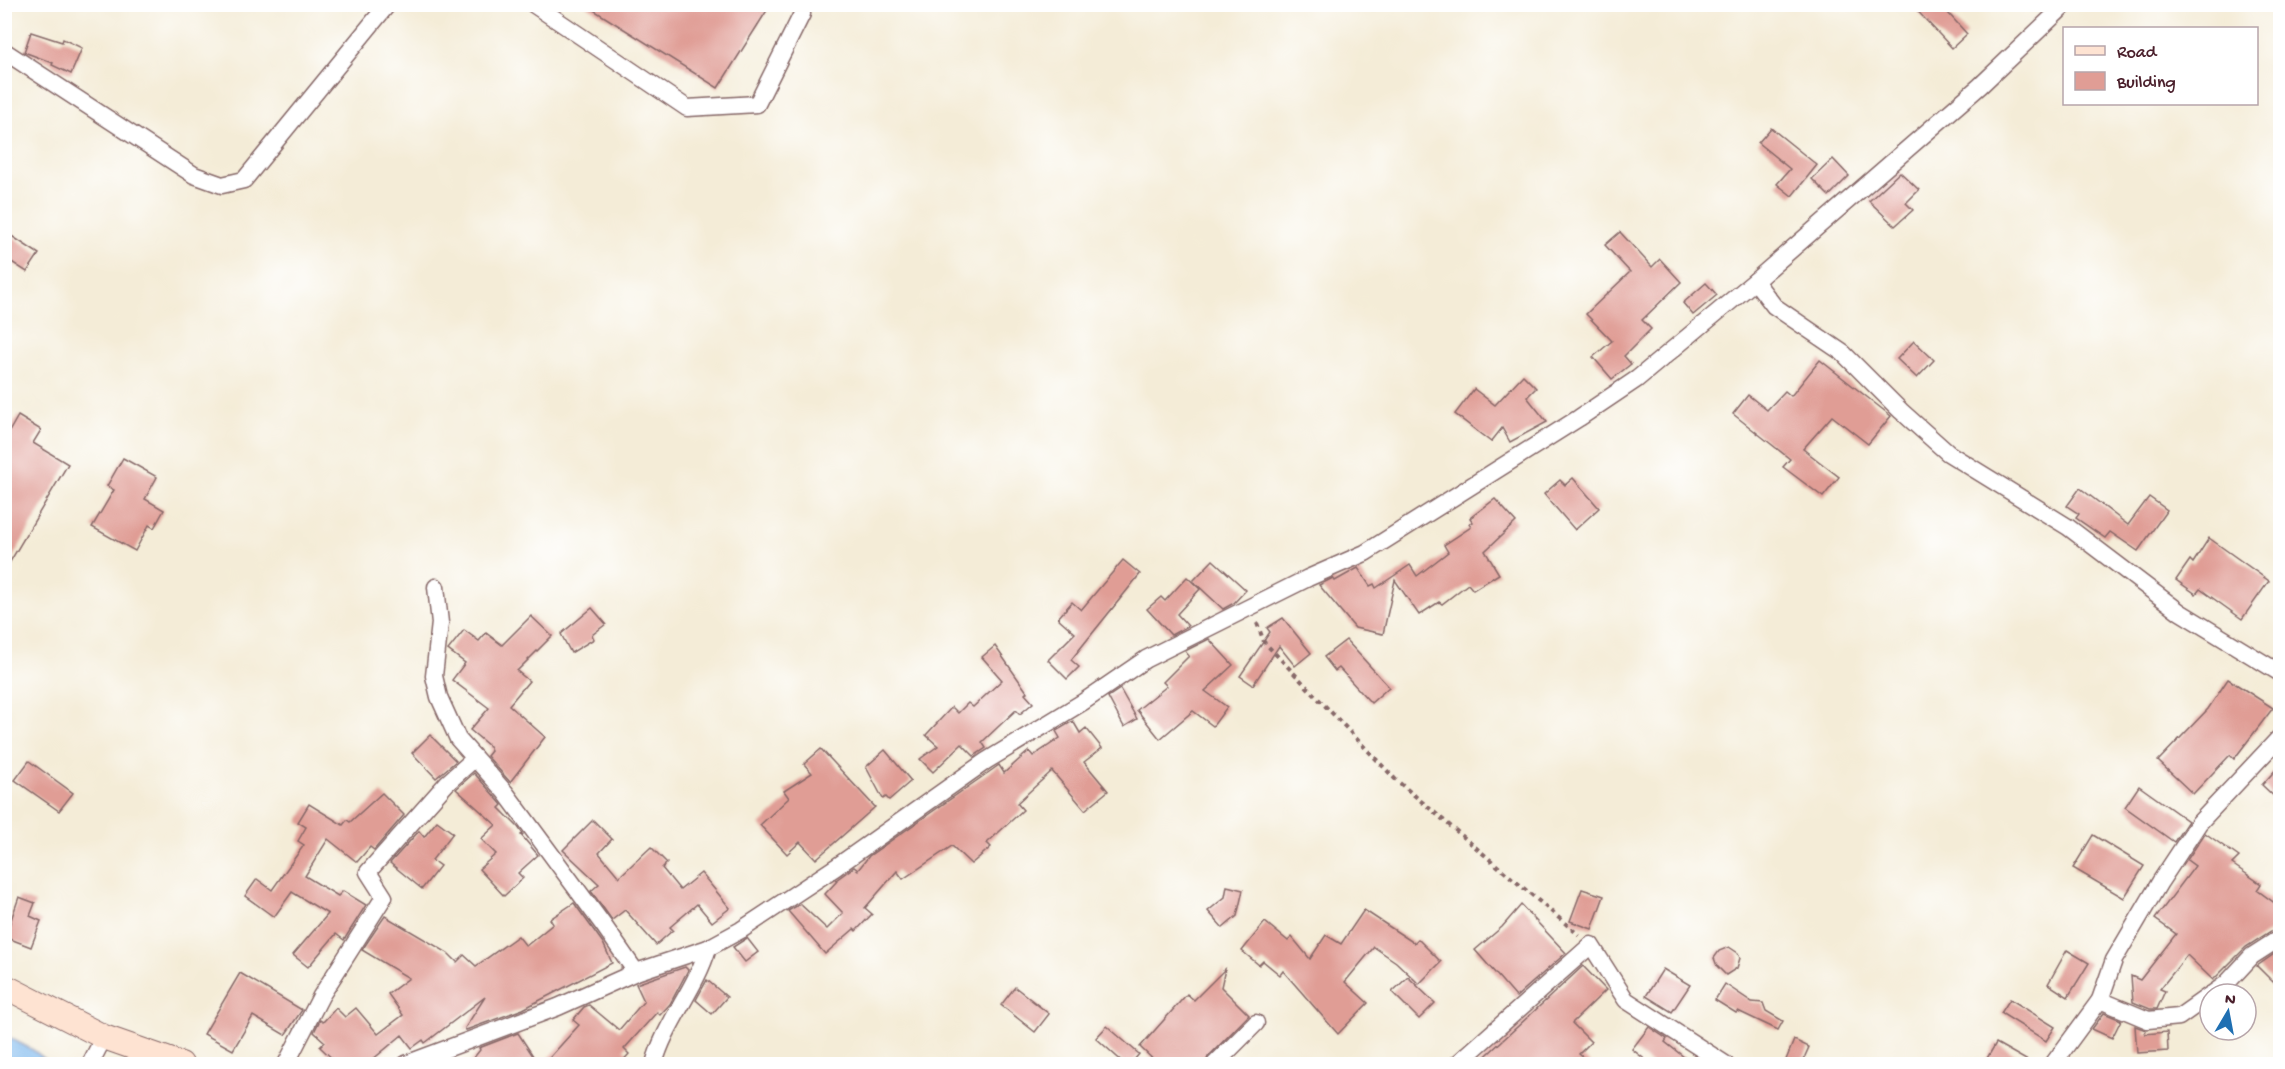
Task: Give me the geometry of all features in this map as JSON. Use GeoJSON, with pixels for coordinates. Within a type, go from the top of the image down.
{"type":"FeatureCollection","features":[{"type":"Feature","properties":{"kind":"main road"},"geometry":{"type":"LineString","coordinates":[[4,986],[104,1037],[181,1065]]}},
{"type":"Feature","properties":{"kind":"street"},"geometry":{"type":"LineString","coordinates":[[4,51],[195,175],[222,185],[244,180],[388,4]]}},
{"type":"Feature","properties":{"kind":"street"},"geometry":{"type":"LineString","coordinates":[[533,4],[687,108],[757,104],[802,14],[800,4]]}},
{"type":"Feature","properties":{"kind":"street"},"geometry":{"type":"LineString","coordinates":[[406,1065],[558,1007],[636,972],[708,948],[741,930],[836,867],[986,761],[1083,702],[1146,659],[1365,553],[1579,418],[1637,379],[1755,281],[1980,86],[2066,4]]}},
{"type":"Feature","properties":{"kind":"street"},"geometry":{"type":"LineString","coordinates":[[1755,281],[1774,306],[1843,353],[1900,411],[1948,453],[2068,527],[2180,612],[2280,673]]}},
{"type":"Feature","properties":{"kind":"street"},"geometry":{"type":"LineString","coordinates":[[436,587],[440,623],[434,676],[439,697],[458,739],[505,792],[636,972]]}},
{"type":"Feature","properties":{"kind":"street"},"geometry":{"type":"LineString","coordinates":[[2053,1065],[2100,1000],[2114,960],[2160,882],[2199,823],[2280,737]]}},
{"type":"Feature","properties":{"kind":"street"},"geometry":{"type":"LineString","coordinates":[[286,1065],[321,996],[384,897],[368,872],[447,783],[474,759]]}},
{"type":"Feature","properties":{"kind":"street"},"geometry":{"type":"LineString","coordinates":[[2228,982],[2252,956],[2280,938]]}},
{"type":"Feature","properties":{"kind":"street"},"geometry":{"type":"LineString","coordinates":[[1457,1065],[1591,945],[1626,1000],[1725,1065]]}},
{"type":"Feature","properties":{"kind":"street"},"geometry":{"type":"LineString","coordinates":[[654,1065],[657,1052],[692,982],[700,971],[708,948]]}},
{"type":"Feature","properties":{"kind":"street"},"geometry":{"type":"LineString","coordinates":[[2100,1000],[2148,1020],[2179,1017],[2198,1004]]}},
{"type":"Feature","properties":{"kind":"street"},"geometry":{"type":"LineString","coordinates":[[1215,1065],[1256,1023]]}},
{"type":"Feature","properties":{"kind":"street"},"geometry":{"type":"LineString","coordinates":[[90,1065],[104,1037]]}},
{"type":"Feature","properties":{"kind":"path"},"geometry":{"type":"LineString","coordinates":[[1252,608],[1264,642],[1395,779],[1591,945]]}},
{"type":"Feature","properties":{"kind":"water"},"geometry":{"type":"Polygon","coordinates":[[[4,1035],[33,1050],[46,1060],[45,1064],[5,1064],[4,1035]]]}},
{"type":"Feature","properties":{"kind":"building"},"geometry":{"type":"Polygon","coordinates":[[[584,4],[771,4],[718,88],[584,4]]]}},
{"type":"Feature","properties":{"kind":"building"},"geometry":{"type":"Polygon","coordinates":[[[1911,4],[1940,4],[1967,34],[1952,48],[1911,4]]]}},
{"type":"Feature","properties":{"kind":"building"},"geometry":{"type":"Polygon","coordinates":[[[31,32],[62,42],[63,39],[82,48],[71,74],[52,65],[53,63],[24,52],[31,32]]]}},
{"type":"Feature","properties":{"kind":"building"},"geometry":{"type":"Polygon","coordinates":[[[1771,128],[1817,165],[1792,196],[1777,184],[1790,169],[1758,143],[1771,128]]]}},
{"type":"Feature","properties":{"kind":"building"},"geometry":{"type":"Polygon","coordinates":[[[1833,159],[1849,176],[1829,196],[1812,179],[1833,159]]]}},
{"type":"Feature","properties":{"kind":"building"},"geometry":{"type":"Polygon","coordinates":[[[1900,172],[1919,190],[1906,203],[1913,210],[1895,226],[1869,201],[1900,172]]]}},
{"type":"Feature","properties":{"kind":"building"},"geometry":{"type":"Polygon","coordinates":[[[4,231],[39,254],[27,272],[4,257],[4,231]]]}},
{"type":"Feature","properties":{"kind":"building"},"geometry":{"type":"Polygon","coordinates":[[[1620,232],[1652,267],[1660,259],[1681,282],[1642,320],[1651,329],[1624,356],[1631,364],[1612,379],[1593,357],[1612,341],[1586,314],[1630,272],[1605,245],[1620,232]]]}},
{"type":"Feature","properties":{"kind":"building"},"geometry":{"type":"Polygon","coordinates":[[[1706,283],[1717,295],[1693,315],[1683,303],[1706,283]]]}},
{"type":"Feature","properties":{"kind":"building"},"geometry":{"type":"Polygon","coordinates":[[[1914,341],[1934,360],[1917,378],[1897,359],[1914,341]]]}},
{"type":"Feature","properties":{"kind":"building"},"geometry":{"type":"Polygon","coordinates":[[[1820,360],[1891,416],[1868,444],[1832,416],[1803,449],[1839,477],[1823,497],[1783,467],[1790,459],[1733,414],[1748,395],[1767,410],[1785,391],[1791,396],[1820,360]]]}},
{"type":"Feature","properties":{"kind":"building"},"geometry":{"type":"Polygon","coordinates":[[[1523,375],[1536,388],[1527,397],[1547,422],[1510,442],[1502,428],[1491,442],[1455,414],[1474,389],[1495,405],[1523,375]]]}},
{"type":"Feature","properties":{"kind":"building"},"geometry":{"type":"Polygon","coordinates":[[[18,416],[41,430],[33,443],[68,464],[4,572],[4,426],[10,430],[18,416]]]}},
{"type":"Feature","properties":{"kind":"building"},"geometry":{"type":"Polygon","coordinates":[[[123,458],[157,477],[145,499],[164,510],[154,528],[149,525],[135,551],[92,527],[114,490],[107,486],[123,458]]]}},
{"type":"Feature","properties":{"kind":"building"},"geometry":{"type":"Polygon","coordinates":[[[1573,478],[1599,508],[1575,530],[1544,494],[1560,480],[1565,485],[1573,478]]]}},
{"type":"Feature","properties":{"kind":"building"},"geometry":{"type":"Polygon","coordinates":[[[2080,488],[2128,525],[2149,497],[2167,510],[2138,551],[2110,532],[2105,538],[2076,518],[2079,514],[2067,506],[2080,488]]]}},
{"type":"Feature","properties":{"kind":"building"},"geometry":{"type":"Polygon","coordinates":[[[1495,499],[1516,522],[1485,551],[1499,574],[1473,590],[1468,584],[1442,604],[1439,602],[1419,615],[1395,580],[1383,634],[1355,628],[1319,585],[1333,578],[1335,581],[1358,568],[1370,586],[1374,584],[1376,588],[1410,565],[1417,576],[1448,552],[1444,545],[1471,527],[1469,524],[1473,522],[1470,518],[1495,499]]]}},
{"type":"Feature","properties":{"kind":"building"},"geometry":{"type":"Polygon","coordinates":[[[2209,538],[2269,581],[2242,619],[2200,589],[2196,594],[2176,580],[2190,560],[2193,563],[2209,538]]]}},
{"type":"Feature","properties":{"kind":"building"},"geometry":{"type":"Polygon","coordinates":[[[1123,560],[1140,574],[1071,660],[1079,667],[1067,679],[1048,660],[1075,633],[1058,618],[1072,602],[1081,610],[1123,560]]]}},
{"type":"Feature","properties":{"kind":"building"},"geometry":{"type":"Polygon","coordinates":[[[1213,560],[1246,590],[1234,603],[1223,609],[1193,581],[1213,560]]]}},
{"type":"Feature","properties":{"kind":"building"},"geometry":{"type":"Polygon","coordinates":[[[1187,577],[1200,589],[1177,614],[1188,626],[1171,635],[1147,609],[1161,597],[1165,601],[1187,577]]]}},
{"type":"Feature","properties":{"kind":"building"},"geometry":{"type":"Polygon","coordinates":[[[592,608],[606,624],[592,635],[594,639],[571,653],[561,634],[592,608]]]}},
{"type":"Feature","properties":{"kind":"building"},"geometry":{"type":"Polygon","coordinates":[[[531,616],[552,636],[517,671],[529,681],[509,705],[545,737],[510,782],[487,756],[491,751],[489,746],[470,730],[489,708],[452,680],[465,663],[448,650],[464,630],[479,641],[486,633],[502,645],[531,616]]]}},
{"type":"Feature","properties":{"kind":"building"},"geometry":{"type":"Polygon","coordinates":[[[1283,618],[1311,653],[1295,666],[1279,646],[1253,685],[1240,676],[1270,632],[1267,628],[1283,618]]]}},
{"type":"Feature","properties":{"kind":"building"},"geometry":{"type":"Polygon","coordinates":[[[1209,639],[1233,665],[1205,691],[1227,707],[1213,726],[1193,711],[1160,739],[1137,710],[1167,686],[1163,682],[1189,656],[1185,651],[1209,639]]]}},
{"type":"Feature","properties":{"kind":"building"},"geometry":{"type":"Polygon","coordinates":[[[1346,640],[1389,687],[1371,703],[1339,668],[1335,671],[1324,657],[1346,640]]]}},
{"type":"Feature","properties":{"kind":"building"},"geometry":{"type":"Polygon","coordinates":[[[995,646],[1033,703],[1020,714],[1016,710],[982,742],[986,748],[974,756],[962,744],[933,772],[920,759],[938,746],[926,735],[952,707],[958,713],[968,703],[973,707],[1002,680],[982,657],[995,646]]]}},
{"type":"Feature","properties":{"kind":"building"},"geometry":{"type":"Polygon","coordinates":[[[2228,679],[2273,708],[2234,759],[2230,755],[2193,794],[2158,761],[2208,709],[2228,679]]]}},
{"type":"Feature","properties":{"kind":"building"},"geometry":{"type":"Polygon","coordinates":[[[1120,689],[1137,719],[1124,727],[1108,697],[1120,689]]]}},
{"type":"Feature","properties":{"kind":"building"},"geometry":{"type":"Polygon","coordinates":[[[1073,721],[1080,733],[1086,728],[1102,748],[1084,762],[1108,791],[1085,810],[1052,771],[1017,803],[1023,810],[987,843],[991,847],[971,864],[952,846],[903,879],[897,871],[865,908],[872,914],[856,931],[854,929],[825,954],[788,911],[800,904],[827,929],[843,913],[825,894],[836,880],[854,867],[858,870],[869,856],[999,765],[1004,773],[1029,751],[1033,756],[1060,738],[1056,731],[1073,721]]]}},
{"type":"Feature","properties":{"kind":"building"},"geometry":{"type":"Polygon","coordinates":[[[430,735],[456,761],[436,778],[412,753],[430,735]]]}},
{"type":"Feature","properties":{"kind":"building"},"geometry":{"type":"Polygon","coordinates":[[[821,749],[875,807],[816,859],[800,842],[787,854],[760,825],[789,798],[784,791],[812,773],[804,764],[821,749]]]}},
{"type":"Feature","properties":{"kind":"building"},"geometry":{"type":"Polygon","coordinates":[[[885,750],[911,781],[889,800],[886,797],[883,799],[866,767],[885,750]]]}},
{"type":"Feature","properties":{"kind":"building"},"geometry":{"type":"Polygon","coordinates":[[[29,761],[73,793],[59,811],[15,780],[29,761]]]}},
{"type":"Feature","properties":{"kind":"building"},"geometry":{"type":"Polygon","coordinates":[[[2280,765],[2280,802],[2262,785],[2280,765]]]}},
{"type":"Feature","properties":{"kind":"building"},"geometry":{"type":"Polygon","coordinates":[[[474,773],[502,805],[499,808],[518,827],[523,834],[521,835],[538,855],[518,873],[523,878],[504,896],[479,869],[496,854],[481,839],[496,825],[456,789],[474,773]]]}},
{"type":"Feature","properties":{"kind":"building"},"geometry":{"type":"Polygon","coordinates":[[[2139,786],[2188,821],[2174,842],[2125,807],[2139,786]]]}},
{"type":"Feature","properties":{"kind":"building"},"geometry":{"type":"Polygon","coordinates":[[[382,793],[404,815],[374,850],[370,847],[357,862],[328,839],[305,876],[338,896],[343,891],[366,905],[344,940],[336,934],[308,967],[293,955],[328,914],[292,892],[274,917],[245,896],[257,879],[272,890],[304,845],[298,841],[306,827],[298,822],[309,804],[343,825],[347,820],[350,822],[382,793]]]}},
{"type":"Feature","properties":{"kind":"building"},"geometry":{"type":"Polygon","coordinates":[[[593,820],[612,839],[599,853],[619,877],[651,847],[667,863],[662,868],[680,890],[701,873],[730,908],[712,922],[697,904],[670,927],[673,930],[656,945],[625,910],[612,920],[591,891],[599,884],[563,850],[593,820]]]}},
{"type":"Feature","properties":{"kind":"building"},"geometry":{"type":"Polygon","coordinates":[[[437,821],[453,833],[432,860],[440,866],[422,889],[390,863],[419,831],[424,837],[437,821]]]}},
{"type":"Feature","properties":{"kind":"building"},"geometry":{"type":"Polygon","coordinates":[[[2205,833],[2239,857],[2232,864],[2261,884],[2257,890],[2280,907],[2280,928],[2274,929],[2246,947],[2213,980],[2187,955],[2160,989],[2165,991],[2157,1009],[2150,1009],[2133,1002],[2131,976],[2140,980],[2176,934],[2155,919],[2195,866],[2187,860],[2205,833]]]}},
{"type":"Feature","properties":{"kind":"building"},"geometry":{"type":"Polygon","coordinates":[[[2093,835],[2144,866],[2124,898],[2073,868],[2093,835]]]}},
{"type":"Feature","properties":{"kind":"building"},"geometry":{"type":"Polygon","coordinates":[[[1227,886],[1243,890],[1237,916],[1223,928],[1208,911],[1225,897],[1227,886]]]}},
{"type":"Feature","properties":{"kind":"building"},"geometry":{"type":"Polygon","coordinates":[[[1582,889],[1604,896],[1592,929],[1570,921],[1582,889]]]}},
{"type":"Feature","properties":{"kind":"building"},"geometry":{"type":"Polygon","coordinates":[[[19,897],[35,903],[30,916],[41,921],[31,947],[5,937],[19,897]]]}},
{"type":"Feature","properties":{"kind":"building"},"geometry":{"type":"Polygon","coordinates":[[[574,903],[603,943],[612,963],[523,1009],[466,1030],[465,1028],[485,997],[425,1043],[423,1040],[412,1048],[402,1035],[366,1065],[339,1065],[320,1047],[325,1042],[314,1032],[320,1020],[323,1022],[336,1008],[345,1017],[356,1008],[378,1034],[403,1015],[388,994],[409,978],[362,950],[385,916],[448,953],[457,962],[464,955],[476,966],[518,936],[526,946],[553,924],[550,919],[574,903]]]}},
{"type":"Feature","properties":{"kind":"building"},"geometry":{"type":"Polygon","coordinates":[[[1521,905],[1566,953],[1516,997],[1475,950],[1502,927],[1521,905]]]}},
{"type":"Feature","properties":{"kind":"building"},"geometry":{"type":"Polygon","coordinates":[[[1364,910],[1414,943],[1418,939],[1441,962],[1419,984],[1396,962],[1374,947],[1345,982],[1368,1003],[1338,1034],[1283,971],[1280,975],[1263,961],[1259,965],[1242,951],[1265,922],[1288,941],[1292,937],[1310,959],[1326,935],[1341,944],[1364,910]]]}},
{"type":"Feature","properties":{"kind":"building"},"geometry":{"type":"Polygon","coordinates":[[[747,938],[758,952],[745,962],[733,947],[747,938]]]}},
{"type":"Feature","properties":{"kind":"building"},"geometry":{"type":"Polygon","coordinates":[[[1729,947],[1738,953],[1740,958],[1737,968],[1726,975],[1717,966],[1714,958],[1719,951],[1729,947]]]}},
{"type":"Feature","properties":{"kind":"building"},"geometry":{"type":"Polygon","coordinates":[[[2067,950],[2089,963],[2068,997],[2048,984],[2067,950]]]}},
{"type":"Feature","properties":{"kind":"building"},"geometry":{"type":"Polygon","coordinates":[[[2280,950],[2280,974],[2273,982],[2257,966],[2280,950]]]}},
{"type":"Feature","properties":{"kind":"building"},"geometry":{"type":"Polygon","coordinates":[[[1583,966],[1606,990],[1572,1023],[1591,1042],[1579,1054],[1592,1065],[1476,1065],[1583,966]]]}},
{"type":"Feature","properties":{"kind":"building"},"geometry":{"type":"Polygon","coordinates":[[[685,967],[688,970],[670,1004],[660,1015],[657,1012],[624,1049],[629,1054],[619,1065],[543,1065],[579,1025],[573,1020],[584,1007],[589,1005],[619,1030],[644,1001],[636,984],[685,967]]]}},
{"type":"Feature","properties":{"kind":"building"},"geometry":{"type":"Polygon","coordinates":[[[1225,969],[1221,987],[1249,1015],[1208,1057],[1205,1065],[1159,1065],[1140,1047],[1187,994],[1194,1000],[1225,969]]]}},
{"type":"Feature","properties":{"kind":"building"},"geometry":{"type":"Polygon","coordinates":[[[1663,969],[1690,985],[1672,1012],[1646,996],[1663,969]]]}},
{"type":"Feature","properties":{"kind":"building"},"geometry":{"type":"Polygon","coordinates":[[[240,973],[302,1010],[285,1035],[253,1016],[233,1050],[204,1034],[240,973]]]}},
{"type":"Feature","properties":{"kind":"building"},"geometry":{"type":"Polygon","coordinates":[[[1408,977],[1435,1003],[1419,1019],[1392,992],[1408,977]]]}},
{"type":"Feature","properties":{"kind":"building"},"geometry":{"type":"Polygon","coordinates":[[[707,980],[727,997],[712,1014],[696,1000],[707,980]]]}},
{"type":"Feature","properties":{"kind":"building"},"geometry":{"type":"Polygon","coordinates":[[[1725,984],[1752,1002],[1763,1003],[1766,1011],[1783,1021],[1778,1030],[1738,1011],[1736,1013],[1715,1000],[1725,984]]]}},
{"type":"Feature","properties":{"kind":"building"},"geometry":{"type":"Polygon","coordinates":[[[1015,987],[1049,1014],[1035,1032],[1001,1005],[1015,987]]]}},
{"type":"Feature","properties":{"kind":"building"},"geometry":{"type":"Polygon","coordinates":[[[2010,999],[2055,1027],[2046,1041],[2001,1013],[2010,999]]]}},
{"type":"Feature","properties":{"kind":"building"},"geometry":{"type":"Polygon","coordinates":[[[2104,1013],[2121,1020],[2112,1038],[2092,1029],[2104,1013]]]}},
{"type":"Feature","properties":{"kind":"building"},"geometry":{"type":"Polygon","coordinates":[[[1107,1026],[1139,1054],[1130,1065],[1126,1065],[1096,1038],[1107,1026]]]}},
{"type":"Feature","properties":{"kind":"building"},"geometry":{"type":"Polygon","coordinates":[[[2135,1026],[2146,1030],[2145,1034],[2167,1032],[2168,1051],[2137,1053],[2135,1026]]]}},
{"type":"Feature","properties":{"kind":"building"},"geometry":{"type":"Polygon","coordinates":[[[1649,1027],[1667,1039],[1665,1042],[1694,1065],[1652,1065],[1632,1049],[1649,1027]]]}},
{"type":"Feature","properties":{"kind":"building"},"geometry":{"type":"Polygon","coordinates":[[[518,1033],[539,1065],[468,1065],[480,1050],[479,1048],[518,1033]]]}},
{"type":"Feature","properties":{"kind":"building"},"geometry":{"type":"Polygon","coordinates":[[[1794,1040],[1809,1047],[1801,1065],[1784,1065],[1794,1040]]]}},
{"type":"Feature","properties":{"kind":"building"},"geometry":{"type":"Polygon","coordinates":[[[1996,1043],[2035,1065],[1983,1065],[1996,1043]]]}}]}
